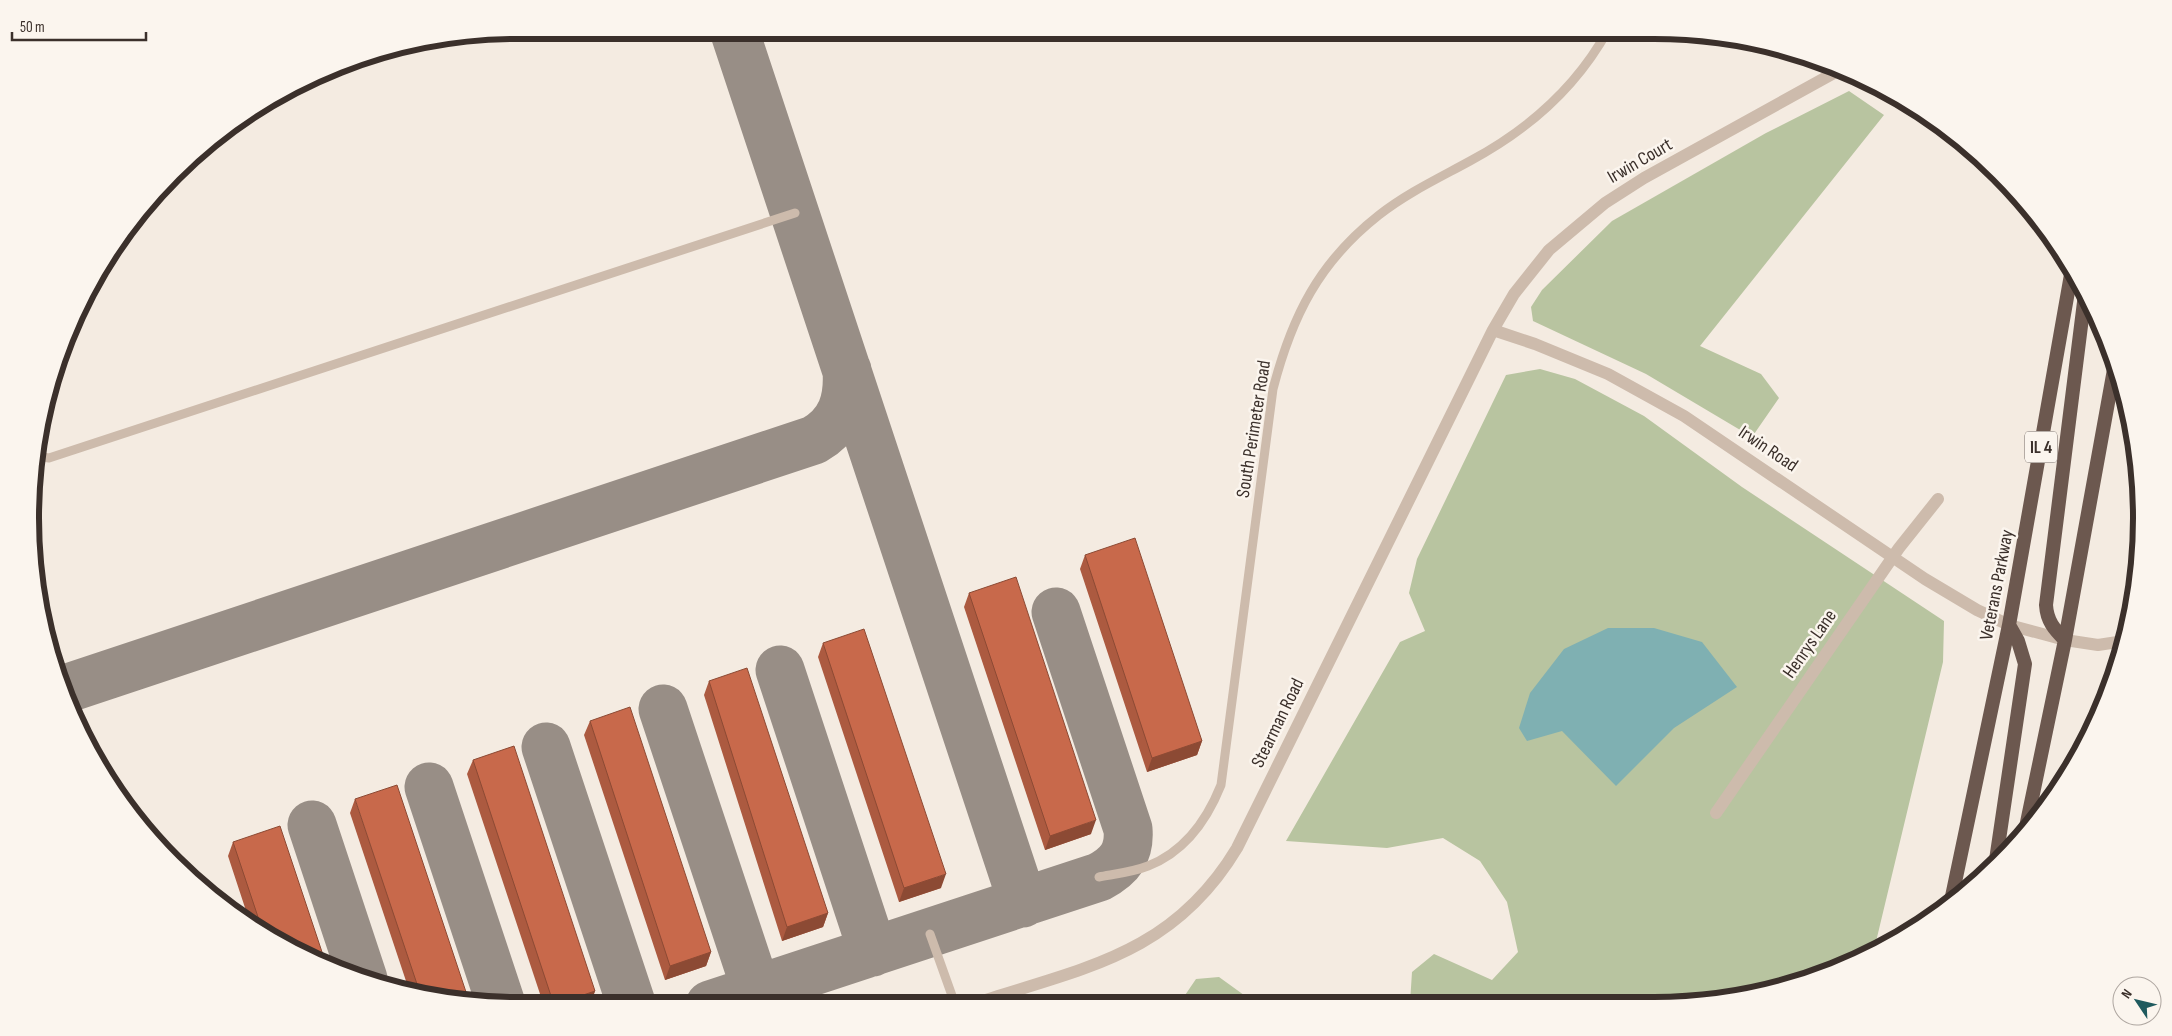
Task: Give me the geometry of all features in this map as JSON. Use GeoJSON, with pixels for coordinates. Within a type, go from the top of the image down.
{"type":"FeatureCollection","features":[{"type":"Feature","properties":{"kind":"highway","name":"Veterans Parkway"},"geometry":{"type":"LineString","coordinates":[[1953,892],[2009,625],[2070,280]]}},
{"type":"Feature","properties":{"kind":"highway"},"geometry":{"type":"LineString","coordinates":[[2065,640],[2052,627],[2047,616],[2046,605],[2084,305]]}},
{"type":"Feature","properties":{"kind":"highway"},"geometry":{"type":"LineString","coordinates":[[2027,819],[2065,640],[2112,379]]}},
{"type":"Feature","properties":{"kind":"highway"},"geometry":{"type":"LineString","coordinates":[[1997,852],[2025,664],[2018,641],[2009,625]]}},
{"type":"Feature","properties":{"kind":"street","name":"Irwin Court"},"geometry":{"type":"LineString","coordinates":[[1493,330],[1514,294],[1549,250],[1605,203],[1644,178],[1833,74]]}},
{"type":"Feature","properties":{"kind":"street","name":"Irwin Road"},"geometry":{"type":"LineString","coordinates":[[1493,330],[1536,344],[1632,387],[1718,438],[1962,602],[2009,625],[2065,640],[2098,645],[2117,642]]}},
{"type":"Feature","properties":{"kind":"street","name":"Stearman Road"},"geometry":{"type":"LineString","coordinates":[[994,997],[1120,955],[1177,920],[1200,899],[1221,874],[1237,848],[1493,330]]}},
{"type":"Feature","properties":{"kind":"street","name":"Henrys Lane"},"geometry":{"type":"LineString","coordinates":[[1716,813],[1893,557],[1938,499]]}},
{"type":"Feature","properties":{"kind":"lane","name":"South Perimeter Road"},"geometry":{"type":"LineString","coordinates":[[1099,877],[1147,867],[1165,857],[1193,834],[1204,820],[1221,785],[1273,389],[1284,346],[1298,313],[1314,285],[1353,237],[1379,214],[1408,195],[1516,134],[1538,117],[1575,78],[1602,39]]}},
{"type":"Feature","properties":{"kind":"lane"},"geometry":{"type":"LineString","coordinates":[[43,457],[49,458],[795,213]]}},
{"type":"Feature","properties":{"kind":"lane"},"geometry":{"type":"LineString","coordinates":[[930,934],[952,997]]}},
{"type":"Feature","properties":{"kind":"green space"},"geometry":{"type":"Polygon","coordinates":[[[1849,91],[1884,115],[1700,346],[1761,374],[1779,398],[1752,437],[1646,374],[1533,321],[1531,307],[1542,290],[1612,221],[1766,133],[1849,91]]]}},
{"type":"Feature","properties":{"kind":"green space"},"geometry":{"type":"Polygon","coordinates":[[[1540,369],[1575,379],[1644,416],[1742,487],[1944,621],[1943,662],[1876,943],[1808,972],[1778,981],[1717,993],[1654,997],[1410,997],[1412,972],[1434,954],[1492,980],[1518,952],[1507,902],[1480,861],[1443,838],[1387,848],[1286,841],[1400,642],[1425,631],[1409,593],[1417,559],[1506,375],[1540,369]]]}},
{"type":"Feature","properties":{"kind":"green space"},"geometry":{"type":"Polygon","coordinates":[[[1219,977],[1247,997],[1184,997],[1196,979],[1219,977]]]}},
{"type":"Feature","properties":{"kind":"water"},"geometry":{"type":"Polygon","coordinates":[[[1608,628],[1654,628],[1702,642],[1737,687],[1674,728],[1616,786],[1562,731],[1527,741],[1519,728],[1530,693],[1564,649],[1608,628]]]}},
{"type":"Feature","properties":{"kind":"building"},"geometry":{"type":"Polygon","coordinates":[[[1135,538],[1202,741],[1152,758],[1085,555],[1135,538]]]}},
{"type":"Feature","properties":{"kind":"building"},"geometry":{"type":"Polygon","coordinates":[[[1016,577],[1096,820],[1050,836],[969,593],[1016,577]]]}},
{"type":"Feature","properties":{"kind":"building"},"geometry":{"type":"Polygon","coordinates":[[[864,629],[946,874],[904,888],[823,643],[864,629]]]}},
{"type":"Feature","properties":{"kind":"building"},"geometry":{"type":"Polygon","coordinates":[[[747,668],[828,913],[787,927],[709,681],[747,668]]]}},
{"type":"Feature","properties":{"kind":"building"},"geometry":{"type":"Polygon","coordinates":[[[630,707],[711,952],[670,966],[590,721],[630,707]]]}},
{"type":"Feature","properties":{"kind":"building"},"geometry":{"type":"Polygon","coordinates":[[[514,746],[595,991],[577,997],[551,997],[473,760],[514,746]]]}},
{"type":"Feature","properties":{"kind":"building"},"geometry":{"type":"Polygon","coordinates":[[[397,785],[467,994],[418,986],[355,799],[397,785]]]}},
{"type":"Feature","properties":{"kind":"building"},"geometry":{"type":"Polygon","coordinates":[[[280,826],[323,956],[278,933],[259,921],[233,842],[280,826]]]}},
{"type":"Feature","properties":{"kind":"taxiway"},"geometry":{"type":"LineString","coordinates":[[737,39],[1023,903]]}},
{"type":"Feature","properties":{"kind":"taxiway"},"geometry":{"type":"LineString","coordinates":[[70,687],[814,440],[831,427],[842,410],[847,391],[847,370]]}},
{"type":"Feature","properties":{"kind":"taxiway"},"geometry":{"type":"LineString","coordinates":[[734,997],[1099,877],[1118,863],[1125,852],[1128,829],[1056,612]]}},
{"type":"Feature","properties":{"kind":"taxiway"},"geometry":{"type":"LineString","coordinates":[[780,670],[873,952]]}},
{"type":"Feature","properties":{"kind":"taxiway"},"geometry":{"type":"LineString","coordinates":[[663,709],[756,989]]}},
{"type":"Feature","properties":{"kind":"taxiway"},"geometry":{"type":"LineString","coordinates":[[546,747],[629,997]]}},
{"type":"Feature","properties":{"kind":"taxiway"},"geometry":{"type":"LineString","coordinates":[[429,787],[498,996]]}},
{"type":"Feature","properties":{"kind":"taxiway"},"geometry":{"type":"LineString","coordinates":[[312,825],[360,971]]}}]}
